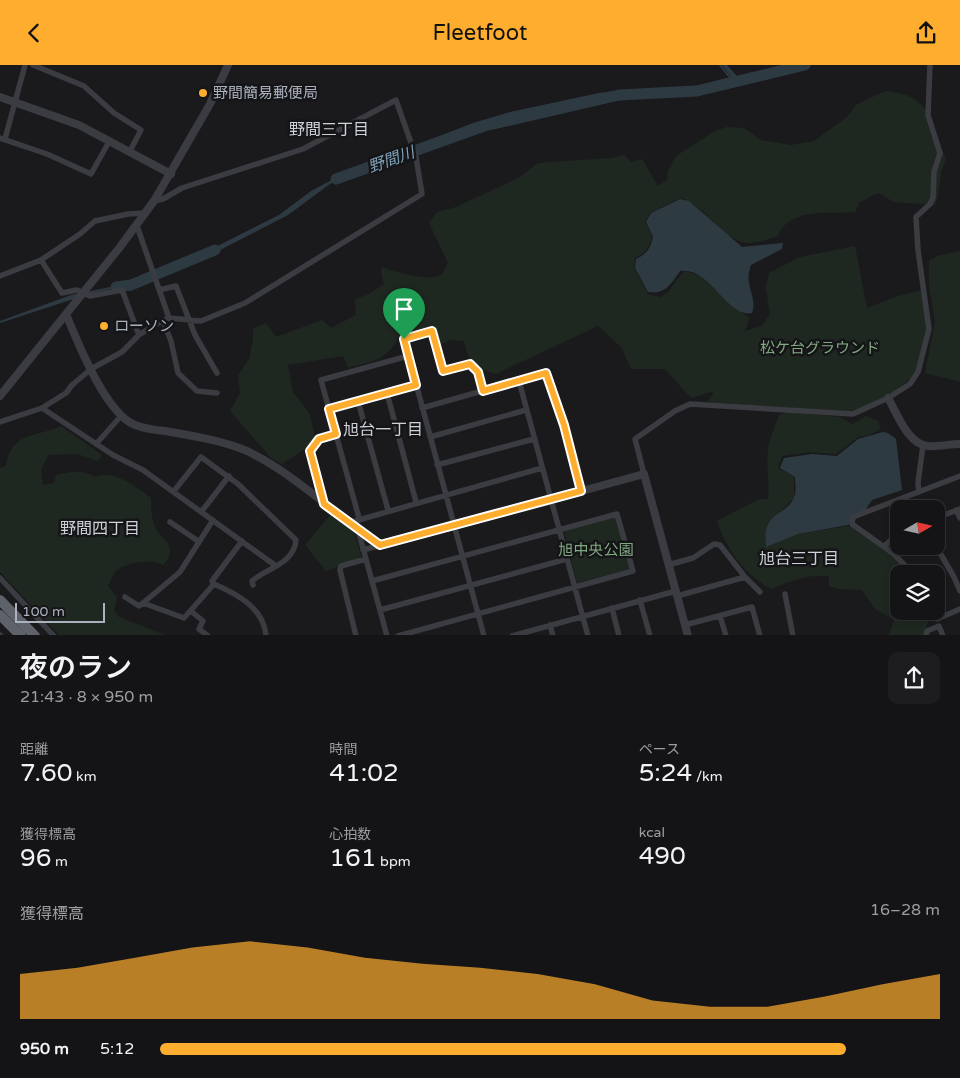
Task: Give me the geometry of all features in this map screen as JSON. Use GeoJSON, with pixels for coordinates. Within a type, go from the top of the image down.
{"type":"FeatureCollection","features":[{"type":"Feature","properties":{"kind":"highway"},"geometry":{"type":"LineString","coordinates":[[0,599],[35,635]]}},
{"type":"Feature","properties":{"kind":"highway"},"geometry":{"type":"LineString","coordinates":[[0,615],[20,635]]}},
{"type":"Feature","properties":{"kind":"street"},"geometry":{"type":"LineString","coordinates":[[26,65],[2,139],[47,154],[91,174],[110,140]]}},
{"type":"Feature","properties":{"kind":"street"},"geometry":{"type":"LineString","coordinates":[[33,65],[84,86],[114,113],[141,130],[130,151]]}},
{"type":"Feature","properties":{"kind":"street"},"geometry":{"type":"LineString","coordinates":[[0,396],[146,213],[210,104],[228,65]]}},
{"type":"Feature","properties":{"kind":"street"},"geometry":{"type":"LineString","coordinates":[[688,635],[635,439],[675,411],[690,404],[853,414],[888,398],[906,387],[916,376],[929,335],[916,225],[918,212],[930,204],[933,198],[934,172],[940,153],[928,115],[930,65]]}},
{"type":"Feature","properties":{"kind":"street"},"geometry":{"type":"LineString","coordinates":[[0,97],[79,125],[170,174]]}},
{"type":"Feature","properties":{"kind":"street"},"geometry":{"type":"LineString","coordinates":[[0,422],[42,408],[66,393],[72,385],[91,369],[122,352],[138,335],[166,319],[209,319],[246,303],[422,194],[416,157],[396,100],[303,149],[182,188],[163,199],[154,201]]}},
{"type":"Feature","properties":{"kind":"street"},"geometry":{"type":"LineString","coordinates":[[0,276],[41,260],[80,234],[95,221],[121,215],[146,213]]}},
{"type":"Feature","properties":{"kind":"street"},"geometry":{"type":"LineString","coordinates":[[137,226],[159,290],[178,373],[197,391],[217,393]]}},
{"type":"Feature","properties":{"kind":"street"},"geometry":{"type":"LineString","coordinates":[[41,260],[62,293],[84,292],[90,296],[122,290],[138,335]]}},
{"type":"Feature","properties":{"kind":"street"},"geometry":{"type":"LineString","coordinates":[[159,290],[176,286],[198,341],[217,373]]}},
{"type":"Feature","properties":{"kind":"street"},"geometry":{"type":"LineString","coordinates":[[66,314],[91,369],[110,402],[121,416],[142,428],[206,439],[247,451],[276,467],[348,523],[380,545]]}},
{"type":"Feature","properties":{"kind":"street"},"geometry":{"type":"LineString","coordinates":[[483,391],[478,372],[470,364],[443,371],[432,331],[404,339],[484,635]]}},
{"type":"Feature","properties":{"kind":"street"},"geometry":{"type":"LineString","coordinates":[[359,518],[321,380],[408,356]]}},
{"type":"Feature","properties":{"kind":"street"},"geometry":{"type":"LineString","coordinates":[[422,408],[546,373],[564,425],[581,491]]}},
{"type":"Feature","properties":{"kind":"street"},"geometry":{"type":"LineString","coordinates":[[518,381],[588,635]]}},
{"type":"Feature","properties":{"kind":"street"},"geometry":{"type":"LineString","coordinates":[[329,409],[416,385]]}},
{"type":"Feature","properties":{"kind":"street"},"geometry":{"type":"LineString","coordinates":[[387,393],[416,502]]}},
{"type":"Feature","properties":{"kind":"street"},"geometry":{"type":"LineString","coordinates":[[888,398],[913,439],[923,445],[960,444]]}},
{"type":"Feature","properties":{"kind":"street"},"geometry":{"type":"LineString","coordinates":[[358,401],[388,510]]}},
{"type":"Feature","properties":{"kind":"street"},"geometry":{"type":"LineString","coordinates":[[42,408],[96,445],[143,470],[276,566]]}},
{"type":"Feature","properties":{"kind":"street"},"geometry":{"type":"LineString","coordinates":[[430,437],[526,410]]}},
{"type":"Feature","properties":{"kind":"street"},"geometry":{"type":"LineString","coordinates":[[96,445],[121,416]]}},
{"type":"Feature","properties":{"kind":"street"},"geometry":{"type":"LineString","coordinates":[[324,504],[310,451],[319,439],[336,434]]}},
{"type":"Feature","properties":{"kind":"street"},"geometry":{"type":"LineString","coordinates":[[437,465],[534,439]]}},
{"type":"Feature","properties":{"kind":"street"},"geometry":{"type":"LineString","coordinates":[[919,492],[918,483],[923,445]]}},
{"type":"Feature","properties":{"kind":"street"},"geometry":{"type":"LineString","coordinates":[[174,491],[200,457],[228,476],[296,540],[285,562],[260,575],[252,581],[253,585]]}},
{"type":"Feature","properties":{"kind":"street"},"geometry":{"type":"LineString","coordinates":[[348,523],[359,518],[542,468]]}},
{"type":"Feature","properties":{"kind":"street"},"geometry":{"type":"LineString","coordinates":[[363,550],[644,474]]}},
{"type":"Feature","properties":{"kind":"street"},"geometry":{"type":"LineString","coordinates":[[202,511],[228,476]]}},
{"type":"Feature","properties":{"kind":"street"},"geometry":{"type":"LineString","coordinates":[[906,565],[884,546],[852,524],[853,517],[960,476]]}},
{"type":"Feature","properties":{"kind":"street"},"geometry":{"type":"LineString","coordinates":[[945,514],[958,509],[960,518]]}},
{"type":"Feature","properties":{"kind":"street"},"geometry":{"type":"LineString","coordinates":[[372,581],[617,513],[633,571],[398,635]]}},
{"type":"Feature","properties":{"kind":"street"},"geometry":{"type":"LineString","coordinates":[[124,597],[139,606],[180,572],[213,520]]}},
{"type":"Feature","properties":{"kind":"street"},"geometry":{"type":"LineString","coordinates":[[170,522],[198,541]]}},
{"type":"Feature","properties":{"kind":"street"},"geometry":{"type":"LineString","coordinates":[[358,530],[387,635]]}},
{"type":"Feature","properties":{"kind":"street"},"geometry":{"type":"LineString","coordinates":[[143,603],[184,618],[214,584],[212,581],[242,541]]}},
{"type":"Feature","properties":{"kind":"street"},"geometry":{"type":"LineString","coordinates":[[884,546],[890,541]]}},
{"type":"Feature","properties":{"kind":"street"},"geometry":{"type":"LineString","coordinates":[[668,565],[693,558],[714,544],[720,545],[744,577],[760,592]]}},
{"type":"Feature","properties":{"kind":"street"},"geometry":{"type":"LineString","coordinates":[[942,555],[951,570],[960,591]]}},
{"type":"Feature","properties":{"kind":"street"},"geometry":{"type":"LineString","coordinates":[[356,635],[340,570],[341,566],[366,559]]}},
{"type":"Feature","properties":{"kind":"street"},"geometry":{"type":"LineString","coordinates":[[380,610],[567,559]]}},
{"type":"Feature","properties":{"kind":"street"},"geometry":{"type":"LineString","coordinates":[[514,635],[640,600],[744,577]]}},
{"type":"Feature","properties":{"kind":"street"},"geometry":{"type":"LineString","coordinates":[[0,579],[54,635]]}},
{"type":"Feature","properties":{"kind":"street"},"geometry":{"type":"LineString","coordinates":[[214,584],[242,597],[260,618],[265,626],[266,635]]}},
{"type":"Feature","properties":{"kind":"street"},"geometry":{"type":"LineString","coordinates":[[786,594],[793,635]]}},
{"type":"Feature","properties":{"kind":"street"},"geometry":{"type":"LineString","coordinates":[[640,600],[650,635]]}},
{"type":"Feature","properties":{"kind":"street"},"geometry":{"type":"LineString","coordinates":[[685,625],[752,607],[760,635]]}},
{"type":"Feature","properties":{"kind":"street"},"geometry":{"type":"LineString","coordinates":[[612,609],[619,635]]}},
{"type":"Feature","properties":{"kind":"street"},"geometry":{"type":"LineString","coordinates":[[945,616],[960,609]]}},
{"type":"Feature","properties":{"kind":"street"},"geometry":{"type":"LineString","coordinates":[[190,611],[202,621],[200,629],[208,635]]}},
{"type":"Feature","properties":{"kind":"street"},"geometry":{"type":"LineString","coordinates":[[720,616],[726,635]]}},
{"type":"Feature","properties":{"kind":"street"},"geometry":{"type":"LineString","coordinates":[[550,625],[553,635]]}},
{"type":"Feature","properties":{"kind":"street"},"geometry":{"type":"LineString","coordinates":[[926,635],[927,631],[940,626],[943,635]]}},
{"type":"Feature","properties":{"kind":"green space","name":"松ケ台グラウンド"},"geometry":{"type":"Polygon","coordinates":[[[885,91],[900,93],[921,104],[933,122],[946,159],[941,172],[935,205],[894,202],[878,193],[860,202],[855,212],[804,215],[786,224],[778,236],[760,242],[748,243],[738,241],[729,236],[698,207],[680,198],[650,213],[645,222],[652,237],[650,244],[642,254],[635,258],[634,268],[648,294],[661,297],[668,292],[683,272],[691,272],[708,283],[742,313],[750,317],[745,331],[762,326],[770,314],[766,288],[769,273],[800,257],[855,246],[867,308],[895,297],[921,290],[927,323],[926,334],[914,376],[894,392],[858,410],[848,412],[708,402],[714,391],[691,398],[665,369],[631,369],[622,348],[598,326],[496,374],[478,367],[471,360],[464,341],[450,340],[440,345],[434,326],[400,334],[391,349],[379,358],[348,368],[343,356],[288,365],[293,392],[310,414],[315,438],[304,450],[282,464],[271,458],[230,411],[240,393],[238,375],[249,359],[253,329],[266,323],[276,337],[322,320],[331,328],[356,315],[355,299],[367,295],[384,284],[381,273],[382,267],[422,277],[442,274],[448,263],[429,223],[437,212],[456,207],[520,177],[538,163],[611,158],[624,155],[631,162],[642,159],[658,186],[667,180],[668,171],[676,156],[715,131],[727,127],[744,128],[761,140],[791,145],[814,141],[847,117],[856,105],[885,91]]]}},
{"type":"Feature","properties":{"kind":"green space"},"geometry":{"type":"Polygon","coordinates":[[[960,251],[960,382],[925,373],[935,322],[929,285],[929,261],[937,256],[960,251]]]}},
{"type":"Feature","properties":{"kind":"green space"},"geometry":{"type":"Polygon","coordinates":[[[787,412],[840,417],[852,424],[866,416],[878,421],[881,429],[869,435],[858,437],[836,454],[810,452],[782,456],[778,468],[794,477],[794,498],[769,523],[765,546],[798,534],[848,526],[855,528],[888,552],[901,565],[890,565],[890,618],[875,609],[862,590],[838,589],[829,586],[829,576],[806,577],[771,589],[745,569],[731,551],[717,521],[759,499],[768,499],[767,462],[769,446],[779,415],[787,412]]]}},
{"type":"Feature","properties":{"kind":"green space"},"geometry":{"type":"Polygon","coordinates":[[[61,426],[102,455],[98,461],[77,454],[48,455],[41,470],[43,485],[54,483],[56,475],[72,472],[86,473],[95,477],[109,475],[124,480],[151,498],[154,525],[170,549],[168,559],[163,565],[153,562],[139,562],[125,566],[115,572],[108,586],[117,597],[114,610],[119,617],[165,635],[59,635],[0,572],[0,468],[6,466],[13,447],[19,441],[61,426]]]}},
{"type":"Feature","properties":{"kind":"green space"},"geometry":{"type":"Polygon","coordinates":[[[331,514],[354,531],[362,559],[326,571],[305,545],[331,514]]]}},
{"type":"Feature","properties":{"kind":"green space","name":"旭中央公園"},"geometry":{"type":"Polygon","coordinates":[[[616,517],[630,569],[577,583],[564,531],[616,517]]]}},
{"type":"Feature","properties":{"kind":"green space"},"geometry":{"type":"Polygon","coordinates":[[[894,620],[928,620],[924,635],[889,635],[894,620]]]}},
{"type":"Feature","properties":{"kind":"shaded area","name":"野間川"},"geometry":{"type":"Polygon","coordinates":[[[722,65],[727,65],[737,76],[785,65],[801,65],[697,90],[618,94],[529,111],[491,121],[358,171],[330,184],[288,215],[193,264],[138,283],[92,293],[0,323],[0,321],[71,295],[125,284],[176,267],[279,215],[311,191],[343,174],[473,123],[510,112],[599,93],[696,86],[731,77],[722,65]]]}},
{"type":"Feature","properties":{"kind":"shaded area"},"geometry":{"type":"Polygon","coordinates":[[[680,199],[689,201],[742,247],[783,243],[782,249],[751,265],[749,285],[753,302],[752,313],[743,313],[735,308],[701,276],[691,272],[680,271],[663,290],[648,292],[635,268],[636,259],[648,251],[653,237],[646,222],[651,213],[680,199]]]}},
{"type":"Feature","properties":{"kind":"shaded area"},"geometry":{"type":"Polygon","coordinates":[[[883,432],[896,439],[902,490],[872,500],[866,509],[848,525],[798,534],[766,547],[765,535],[767,526],[771,520],[791,503],[794,497],[795,477],[780,468],[784,458],[812,454],[837,456],[858,439],[883,432]]]}},
{"type":"Feature","properties":{"kind":"waterway"},"geometry":{"type":"LineString","coordinates":[[720,65],[734,83]]}},
{"type":"Feature","properties":{"kind":"waterway","name":"野間川"},"geometry":{"type":"LineString","coordinates":[[336,179],[484,126],[619,95],[697,91],[805,65]]}},
{"type":"Feature","properties":{"kind":"waterway","name":"野間川"},"geometry":{"type":"LineString","coordinates":[[116,287],[131,285],[215,250]]}},
{"type":"Feature","properties":{"kind":"place","name":"野間簡易郵便局"},"geometry":{"type":"Point","coordinates":[203,93]}},
{"type":"Feature","properties":{"kind":"place","name":"ローソン"},"geometry":{"type":"Point","coordinates":[104,326]}},
{"type":"Feature","properties":{"kind":"district","name":"野間三丁目"},"geometry":{"type":"Point","coordinates":[329,129]}},
{"type":"Feature","properties":{"kind":"district","name":"旭台一丁目"},"geometry":{"type":"Point","coordinates":[383,429]}},
{"type":"Feature","properties":{"kind":"district","name":"野間四丁目"},"geometry":{"type":"Point","coordinates":[100,528]}},
{"type":"Feature","properties":{"kind":"district","name":"旭台三丁目"},"geometry":{"type":"Point","coordinates":[799,558]}},
{"type":"Feature","properties":{"kind":"route"},"geometry":{"type":"LineString","coordinates":[[432,331],[443,371],[470,364],[478,372],[483,391],[546,373],[564,425],[581,491],[384,545],[377,544],[324,504],[310,451],[319,439],[336,434],[329,409],[416,385],[404,339],[432,331]]}}]}
